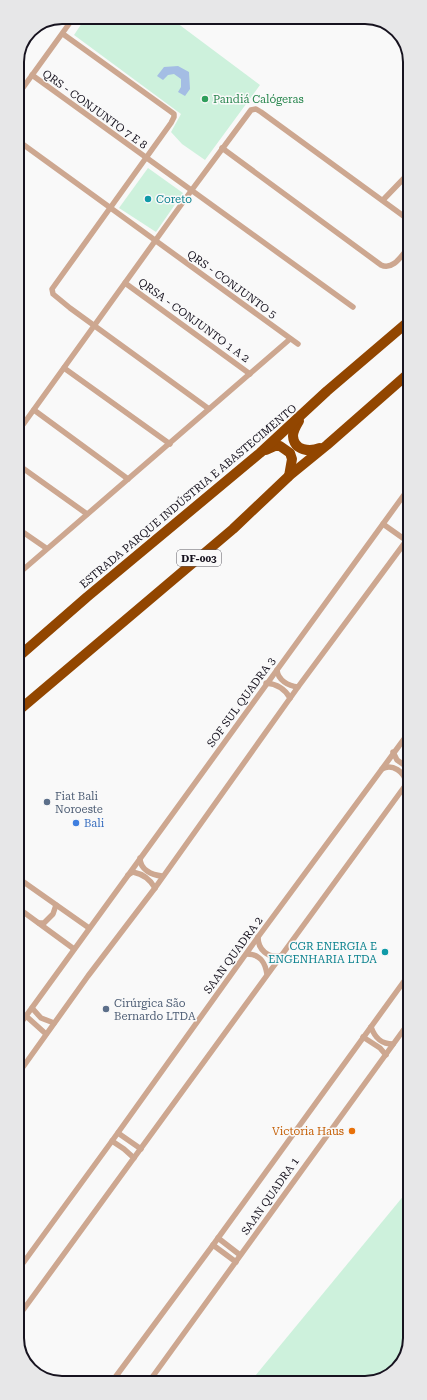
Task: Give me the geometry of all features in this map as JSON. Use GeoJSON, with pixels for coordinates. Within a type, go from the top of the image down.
{"type":"FeatureCollection","features":[{"type":"Feature","properties":{"kind":"highway","name":"ESTRADA PARQUE INDÚSTRIA E ABASTECIMENTO"},"geometry":{"type":"LineString","coordinates":[[24,653],[87,597],[260,453],[332,387],[403,326]]}},
{"type":"Feature","properties":{"kind":"highway","name":"DF-003"},"geometry":{"type":"LineString","coordinates":[[24,706],[233,529],[289,476],[327,445],[403,377]]}},
{"type":"Feature","properties":{"kind":"highway"},"geometry":{"type":"LineString","coordinates":[[302,416],[293,434],[296,444],[304,450],[309,451],[327,445]]}},
{"type":"Feature","properties":{"kind":"highway"},"geometry":{"type":"LineString","coordinates":[[260,453],[275,446],[280,446],[286,449],[292,458],[289,476]]}},
{"type":"Feature","properties":{"kind":"street"},"geometry":{"type":"LineString","coordinates":[[24,86],[69,24]]}},
{"type":"Feature","properties":{"kind":"street"},"geometry":{"type":"LineString","coordinates":[[63,34],[174,114],[174,117],[51,291],[53,295],[94,326],[209,409]]}},
{"type":"Feature","properties":{"kind":"street","name":"QRS - CONJUNTO 7 E 8"},"geometry":{"type":"LineString","coordinates":[[32,75],[190,191],[353,307]]}},
{"type":"Feature","properties":{"kind":"street"},"geometry":{"type":"LineString","coordinates":[[24,424],[249,111],[256,109],[403,215]]}},
{"type":"Feature","properties":{"kind":"street","name":"QRS - CONJUNTO 5"},"geometry":{"type":"LineString","coordinates":[[24,145],[298,344]]}},
{"type":"Feature","properties":{"kind":"street"},"geometry":{"type":"LineString","coordinates":[[222,148],[386,268],[392,266],[403,254]]}},
{"type":"Feature","properties":{"kind":"street"},"geometry":{"type":"LineString","coordinates":[[383,200],[403,179]]}},
{"type":"Feature","properties":{"kind":"street","name":"QRSA - CONJUNTO 1 A 2"},"geometry":{"type":"LineString","coordinates":[[126,283],[250,374]]}},
{"type":"Feature","properties":{"kind":"street"},"geometry":{"type":"LineString","coordinates":[[24,568],[290,339]]}},
{"type":"Feature","properties":{"kind":"street"},"geometry":{"type":"LineString","coordinates":[[64,368],[170,444]]}},
{"type":"Feature","properties":{"kind":"street"},"geometry":{"type":"LineString","coordinates":[[34,410],[128,480]]}},
{"type":"Feature","properties":{"kind":"street"},"geometry":{"type":"LineString","coordinates":[[24,469],[86,514]]}},
{"type":"Feature","properties":{"kind":"street","name":"SOF SUL QUADRA 3"},"geometry":{"type":"LineString","coordinates":[[24,1019],[266,683],[403,497]]}},
{"type":"Feature","properties":{"kind":"street"},"geometry":{"type":"LineString","coordinates":[[383,524],[403,536]]}},
{"type":"Feature","properties":{"kind":"street"},"geometry":{"type":"LineString","coordinates":[[24,533],[46,548]]}},
{"type":"Feature","properties":{"kind":"street"},"geometry":{"type":"LineString","coordinates":[[24,1065],[154,888],[298,687],[403,546]]}},
{"type":"Feature","properties":{"kind":"street"},"geometry":{"type":"LineString","coordinates":[[277,670],[279,677],[283,681],[293,687],[298,687]]}},
{"type":"Feature","properties":{"kind":"street"},"geometry":{"type":"LineString","coordinates":[[266,683],[273,683],[277,685],[287,692],[290,698]]}},
{"type":"Feature","properties":{"kind":"street","name":"SAAN QUADRA 2"},"geometry":{"type":"LineString","coordinates":[[24,1262],[258,937],[403,740]]}},
{"type":"Feature","properties":{"kind":"street"},"geometry":{"type":"LineString","coordinates":[[393,752],[397,760],[403,764]]}},
{"type":"Feature","properties":{"kind":"street"},"geometry":{"type":"LineString","coordinates":[[382,769],[386,766],[393,767],[403,775]]}},
{"type":"Feature","properties":{"kind":"street"},"geometry":{"type":"LineString","coordinates":[[24,1309],[403,788]]}},
{"type":"Feature","properties":{"kind":"street"},"geometry":{"type":"LineString","coordinates":[[140,857],[140,862],[146,871],[156,876],[162,876]]}},
{"type":"Feature","properties":{"kind":"street"},"geometry":{"type":"LineString","coordinates":[[127,875],[133,872],[142,875],[152,883],[154,888]]}},
{"type":"Feature","properties":{"kind":"street"},"geometry":{"type":"LineString","coordinates":[[24,882],[89,928]]}},
{"type":"Feature","properties":{"kind":"street"},"geometry":{"type":"LineString","coordinates":[[39,923],[44,923],[52,916],[56,905]]}},
{"type":"Feature","properties":{"kind":"street"},"geometry":{"type":"LineString","coordinates":[[24,912],[74,949]]}},
{"type":"Feature","properties":{"kind":"street"},"geometry":{"type":"LineString","coordinates":[[258,937],[259,946],[262,950],[271,956],[280,956]]}},
{"type":"Feature","properties":{"kind":"street"},"geometry":{"type":"LineString","coordinates":[[247,954],[253,954],[260,958],[265,964],[267,974]]}},
{"type":"Feature","properties":{"kind":"street"},"geometry":{"type":"LineString","coordinates":[[116,1376],[213,1246],[403,983]]}},
{"type":"Feature","properties":{"kind":"street"},"geometry":{"type":"LineString","coordinates":[[32,1008],[41,1018],[54,1023]]}},
{"type":"Feature","properties":{"kind":"street"},"geometry":{"type":"LineString","coordinates":[[26,1016],[46,1034]]}},
{"type":"Feature","properties":{"kind":"street"},"geometry":{"type":"LineString","coordinates":[[371,1027],[374,1035],[379,1040],[384,1043],[393,1044]]}},
{"type":"Feature","properties":{"kind":"street","name":"SAAN QUADRA 1"},"geometry":{"type":"LineString","coordinates":[[153,1376],[403,1030]]}},
{"type":"Feature","properties":{"kind":"street"},"geometry":{"type":"LineString","coordinates":[[363,1037],[380,1048],[386,1055]]}},
{"type":"Feature","properties":{"kind":"street"},"geometry":{"type":"LineString","coordinates":[[118,1133],[141,1149]]}},
{"type":"Feature","properties":{"kind":"street"},"geometry":{"type":"LineString","coordinates":[[112,1141],[134,1158]]}},
{"type":"Feature","properties":{"kind":"street"},"geometry":{"type":"LineString","coordinates":[[218,1238],[240,1255]]}},
{"type":"Feature","properties":{"kind":"street"},"geometry":{"type":"LineString","coordinates":[[213,1246],[236,1262]]}},
{"type":"Feature","properties":{"kind":"green space","name":"Pandiá Calógeras"},"geometry":{"type":"Polygon","coordinates":[[[81,24],[178,24],[260,85],[205,160],[182,144],[171,132],[181,114],[74,35],[81,24]]]}},
{"type":"Feature","properties":{"kind":"green space"},"geometry":{"type":"Polygon","coordinates":[[[148,168],[183,193],[156,232],[119,208],[148,168]]]}},
{"type":"Feature","properties":{"kind":"green space"},"geometry":{"type":"Polygon","coordinates":[[[403,1196],[403,1343],[395,1361],[390,1367],[380,1373],[365,1376],[255,1376],[403,1196]]]}},
{"type":"Feature","properties":{"kind":"water"},"geometry":{"type":"Polygon","coordinates":[[[178,66],[189,72],[190,89],[185,96],[178,92],[181,87],[181,79],[174,74],[168,75],[163,80],[157,76],[164,67],[178,66]]]}},
{"type":"Feature","properties":{"kind":"place","name":"Pandiá Calógeras"},"geometry":{"type":"Point","coordinates":[205,99]}},
{"type":"Feature","properties":{"kind":"place","name":"Coreto"},"geometry":{"type":"Point","coordinates":[148,199]}},
{"type":"Feature","properties":{"kind":"place","name":"Fiat Bali Noroeste"},"geometry":{"type":"Point","coordinates":[47,802]}},
{"type":"Feature","properties":{"kind":"place","name":"Bali"},"geometry":{"type":"Point","coordinates":[76,823]}},
{"type":"Feature","properties":{"kind":"place","name":"CGR ENERGIA E ENGENHARIA LTDA"},"geometry":{"type":"Point","coordinates":[385,952]}},
{"type":"Feature","properties":{"kind":"place","name":"Cirúrgica São Bernardo LTDA"},"geometry":{"type":"Point","coordinates":[106,1009]}},
{"type":"Feature","properties":{"kind":"place","name":"Victoria Haus"},"geometry":{"type":"Point","coordinates":[352,1131]}}]}
